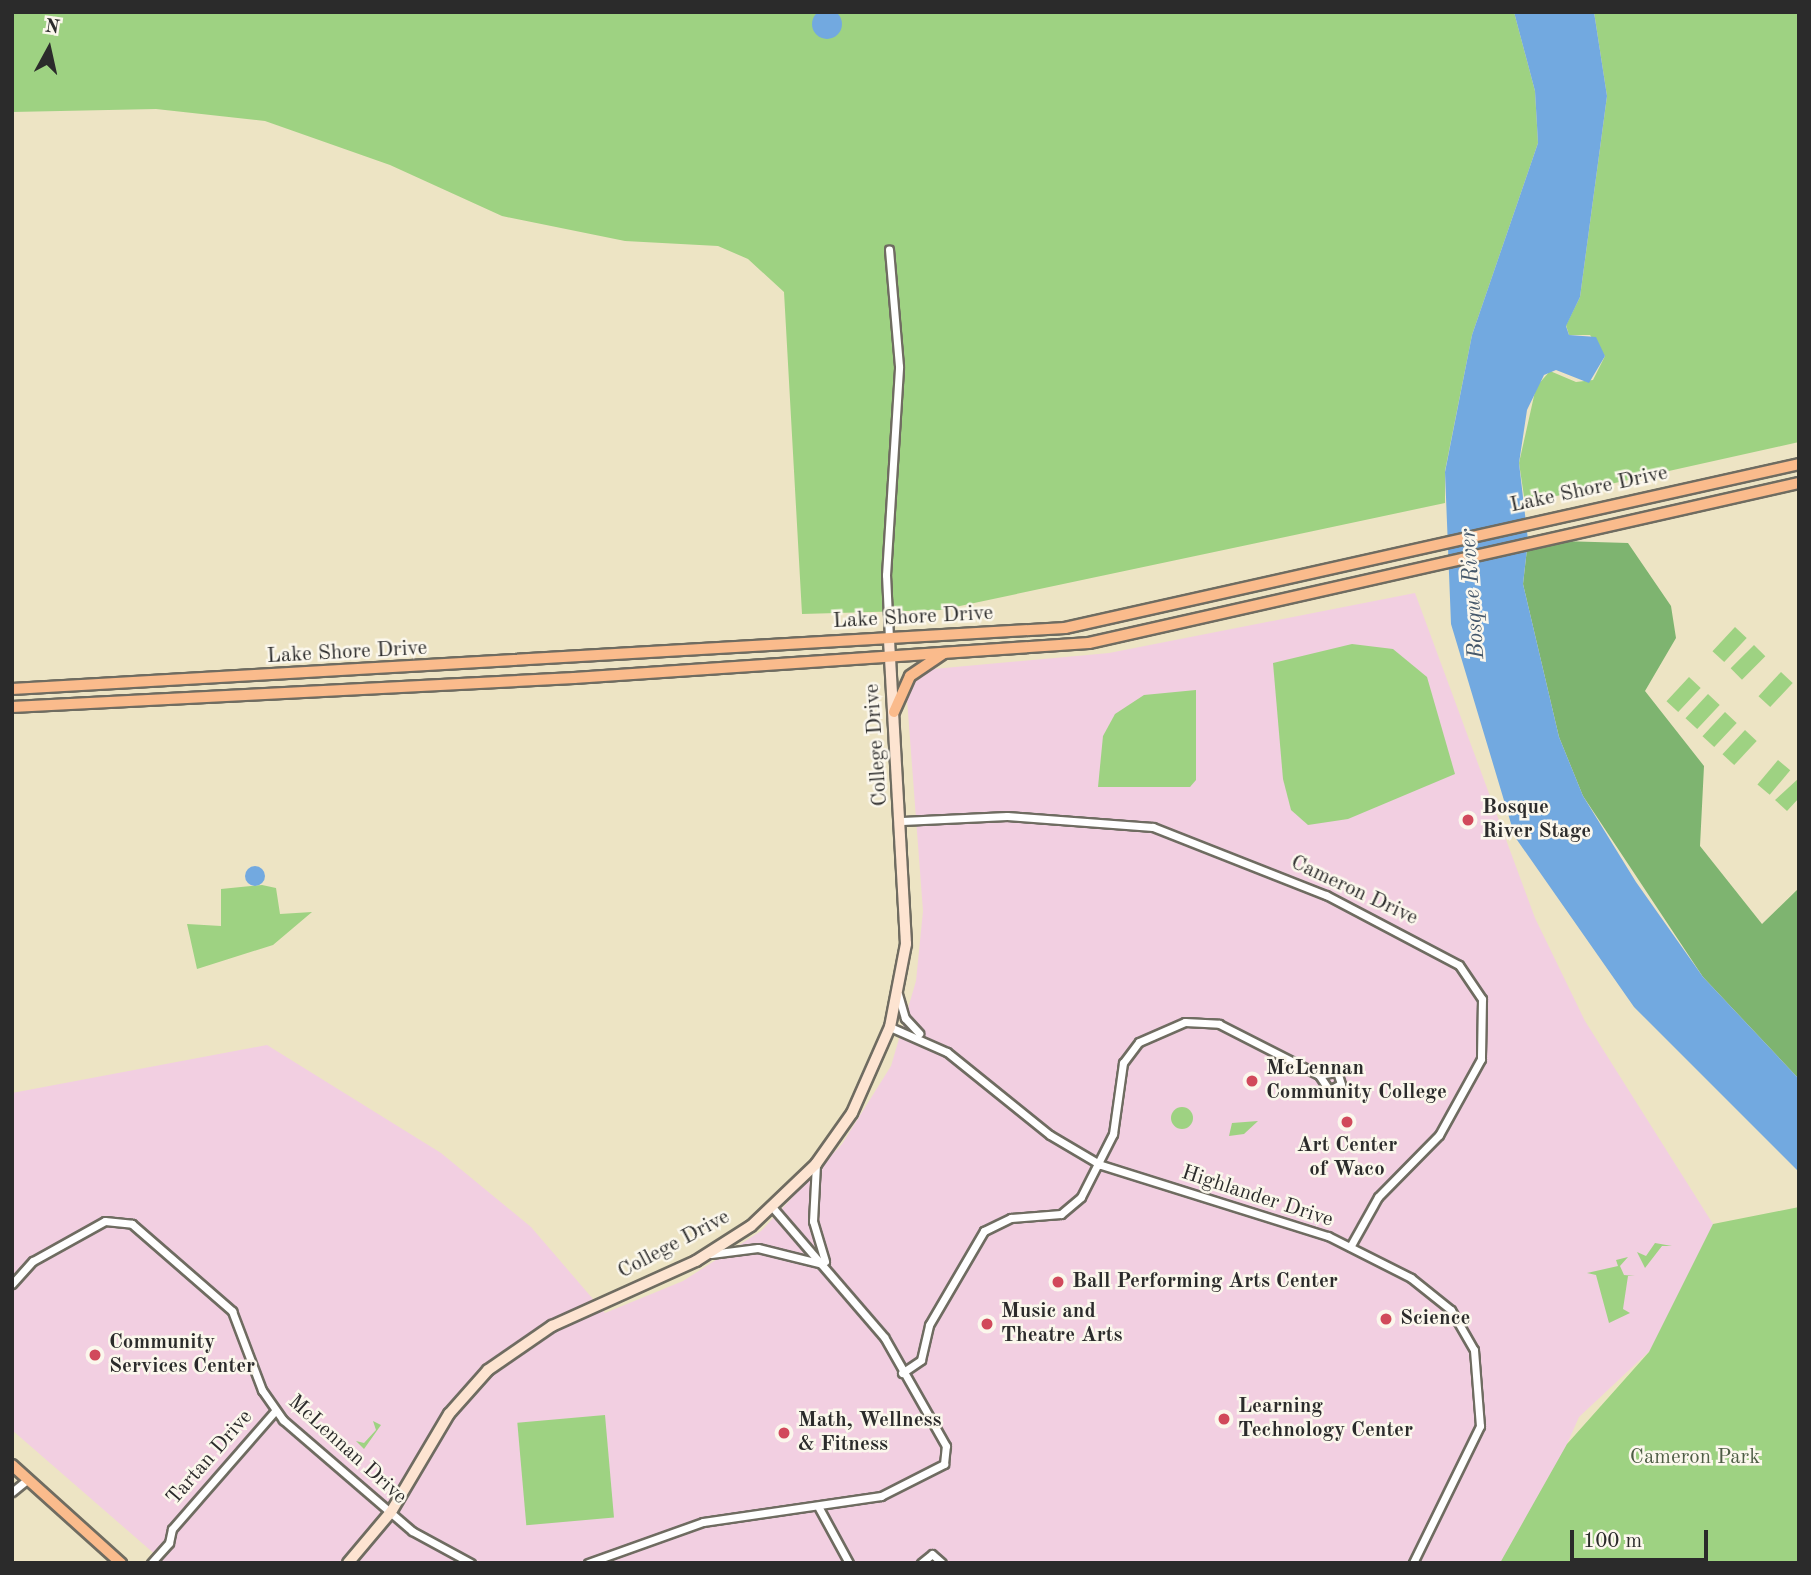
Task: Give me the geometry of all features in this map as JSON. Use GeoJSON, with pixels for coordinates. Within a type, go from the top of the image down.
{"type":"FeatureCollection","features":[{"type":"Feature","properties":{"kind":"main road","name":"Lake Shore Drive"},"geometry":{"type":"LineString","coordinates":[[12,689],[1092,624],[1414,547],[1799,464]]}},
{"type":"Feature","properties":{"kind":"main road","name":"Lake Shore Drive"},"geometry":{"type":"LineString","coordinates":[[12,707],[945,652],[1112,639],[1419,567],[1799,484]]}},
{"type":"Feature","properties":{"kind":"main road"},"geometry":{"type":"LineString","coordinates":[[894,712],[910,676],[945,652]]}},
{"type":"Feature","properties":{"kind":"main road"},"geometry":{"type":"LineString","coordinates":[[12,1465],[121,1563]]}},
{"type":"Feature","properties":{"kind":"street"},"geometry":{"type":"LineString","coordinates":[[889,249],[899,366],[886,575],[889,638]]}},
{"type":"Feature","properties":{"kind":"street","name":"College Drive"},"geometry":{"type":"LineString","coordinates":[[348,1563],[391,1512],[449,1414],[499,1361],[552,1326],[704,1256],[773,1208],[816,1164],[865,1089],[890,1027],[898,994],[907,916],[889,638]]}},
{"type":"Feature","properties":{"kind":"street","name":"Cameron Drive"},"geometry":{"type":"LineString","coordinates":[[902,821],[1007,816],[1153,827],[1326,895],[1459,965],[1482,999],[1481,1059],[1439,1135],[1378,1197],[1350,1247]]}},
{"type":"Feature","properties":{"kind":"street","name":"Highlander Drive"},"geometry":{"type":"LineString","coordinates":[[898,994],[905,1018],[928,1040],[1050,1135],[1098,1163],[1258,1210],[1350,1247],[1429,1289],[1465,1329],[1474,1350],[1480,1426],[1413,1563]]}},
{"type":"Feature","properties":{"kind":"street"},"geometry":{"type":"LineString","coordinates":[[902,1373],[921,1360],[929,1325],[984,1231],[1010,1218],[1061,1213],[1081,1197],[1118,1115],[1123,1063],[1139,1042],[1169,1026],[1219,1024],[1319,1075]]}},
{"type":"Feature","properties":{"kind":"street","name":"Highlander Drive"},"geometry":{"type":"LineString","coordinates":[[890,1027],[928,1040]]}},
{"type":"Feature","properties":{"kind":"street"},"geometry":{"type":"LineString","coordinates":[[816,1164],[813,1221],[826,1265]]}},
{"type":"Feature","properties":{"kind":"street"},"geometry":{"type":"LineString","coordinates":[[588,1563],[702,1522],[819,1507],[902,1489],[946,1460],[946,1446],[902,1373],[884,1337],[826,1265],[773,1208]]}},
{"type":"Feature","properties":{"kind":"street","name":"McLennan Drive"},"geometry":{"type":"LineString","coordinates":[[12,1284],[33,1261],[105,1222],[132,1224],[232,1311],[275,1411],[426,1541],[471,1563]]}},
{"type":"Feature","properties":{"kind":"street"},"geometry":{"type":"LineString","coordinates":[[704,1256],[758,1248],[826,1265]]}},
{"type":"Feature","properties":{"kind":"street","name":"Tartan Drive"},"geometry":{"type":"LineString","coordinates":[[151,1563],[169,1543],[172,1529],[275,1411]]}},
{"type":"Feature","properties":{"kind":"street"},"geometry":{"type":"LineString","coordinates":[[12,1492],[27,1479]]}},
{"type":"Feature","properties":{"kind":"street"},"geometry":{"type":"LineString","coordinates":[[819,1507],[849,1563]]}},
{"type":"Feature","properties":{"kind":"street"},"geometry":{"type":"LineString","coordinates":[[921,1563],[932,1554],[942,1563]]}},
{"type":"Feature","properties":{"kind":"shaded area","name":"McLennan Community College"},"geometry":{"type":"Polygon","coordinates":[[[1415,593],[1535,918],[1585,1021],[1713,1224],[1658,1343],[1579,1417],[1544,1496],[1502,1563],[165,1563],[12,1430],[12,1093],[267,1045],[441,1153],[531,1227],[605,1313],[683,1281],[761,1231],[842,1144],[891,1066],[916,981],[923,911],[907,699],[916,677],[933,669],[1109,653],[1415,593]]]}},
{"type":"Feature","properties":{"kind":"green space"},"geometry":{"type":"Polygon","coordinates":[[[12,12],[1514,12],[1535,91],[1538,143],[1472,335],[1445,471],[1445,503],[941,610],[802,614],[784,292],[748,259],[718,246],[625,241],[502,216],[390,165],[265,121],[156,109],[12,112],[12,12]]]}},
{"type":"Feature","properties":{"kind":"green space"},"geometry":{"type":"Polygon","coordinates":[[[1594,12],[1799,12],[1799,442],[1525,503],[1519,463],[1536,387],[1550,371],[1576,382],[1593,380],[1605,356],[1590,335],[1569,335],[1566,325],[1580,297],[1607,96],[1594,12]]]}},
{"type":"Feature","properties":{"kind":"green space"},"geometry":{"type":"Polygon","coordinates":[[[1528,540],[1628,543],[1671,606],[1676,638],[1645,691],[1704,766],[1700,846],[1762,924],[1799,888],[1799,1079],[1703,977],[1583,796],[1559,737],[1523,584],[1528,540]]]}},
{"type":"Feature","properties":{"kind":"green space"},"geometry":{"type":"Polygon","coordinates":[[[1735,627],[1747,638],[1724,662],[1712,651],[1735,627]]]}},
{"type":"Feature","properties":{"kind":"green space"},"geometry":{"type":"Polygon","coordinates":[[[1352,644],[1393,649],[1427,677],[1455,774],[1348,819],[1308,825],[1291,810],[1283,779],[1273,663],[1352,644]]]}},
{"type":"Feature","properties":{"kind":"green space"},"geometry":{"type":"Polygon","coordinates":[[[1754,645],[1765,656],[1742,680],[1731,668],[1754,645]]]}},
{"type":"Feature","properties":{"kind":"green space"},"geometry":{"type":"Polygon","coordinates":[[[1781,672],[1793,683],[1770,707],[1758,696],[1781,672]]]}},
{"type":"Feature","properties":{"kind":"green space"},"geometry":{"type":"Polygon","coordinates":[[[1689,677],[1701,688],[1678,712],[1666,701],[1689,677]]]}},
{"type":"Feature","properties":{"kind":"green space"},"geometry":{"type":"Polygon","coordinates":[[[1196,690],[1196,780],[1190,787],[1098,787],[1103,736],[1115,714],[1144,695],[1196,690]]]}},
{"type":"Feature","properties":{"kind":"green space"},"geometry":{"type":"Polygon","coordinates":[[[1708,694],[1720,705],[1697,729],[1685,718],[1708,694]]]}},
{"type":"Feature","properties":{"kind":"green space"},"geometry":{"type":"Polygon","coordinates":[[[1725,712],[1737,723],[1714,747],[1702,736],[1725,712]]]}},
{"type":"Feature","properties":{"kind":"green space"},"geometry":{"type":"Polygon","coordinates":[[[1745,730],[1757,741],[1734,765],[1722,754],[1745,730]]]}},
{"type":"Feature","properties":{"kind":"green space"},"geometry":{"type":"Polygon","coordinates":[[[1778,760],[1790,770],[1770,795],[1757,785],[1778,760]]]}},
{"type":"Feature","properties":{"kind":"green space"},"geometry":{"type":"Polygon","coordinates":[[[1799,778],[1799,798],[1787,811],[1775,800],[1799,778]]]}},
{"type":"Feature","properties":{"kind":"green space"},"geometry":{"type":"Polygon","coordinates":[[[262,885],[276,888],[280,914],[312,912],[273,945],[197,969],[187,924],[221,926],[221,889],[262,885]]]}},
{"type":"Feature","properties":{"kind":"green space"},"geometry":{"type":"Polygon","coordinates":[[[1182,1107],[1190,1110],[1193,1118],[1190,1126],[1182,1129],[1174,1126],[1171,1118],[1174,1110],[1182,1107]]]}},
{"type":"Feature","properties":{"kind":"green space"},"geometry":{"type":"Polygon","coordinates":[[[1258,1121],[1244,1134],[1229,1136],[1232,1123],[1258,1121]]]}},
{"type":"Feature","properties":{"kind":"green space","name":"Cameron Park"},"geometry":{"type":"Polygon","coordinates":[[[1799,1207],[1799,1563],[1500,1563],[1567,1444],[1649,1352],[1713,1224],[1799,1207]]]}},
{"type":"Feature","properties":{"kind":"green space"},"geometry":{"type":"Polygon","coordinates":[[[1655,1243],[1672,1246],[1662,1246],[1645,1268],[1637,1252],[1646,1256],[1655,1243]]]}},
{"type":"Feature","properties":{"kind":"green space"},"geometry":{"type":"Polygon","coordinates":[[[1628,1257],[1620,1266],[1624,1275],[1635,1276],[1628,1276],[1623,1309],[1630,1313],[1609,1323],[1596,1275],[1587,1273],[1618,1266],[1616,1260],[1628,1257]]]}},
{"type":"Feature","properties":{"kind":"green space"},"geometry":{"type":"Polygon","coordinates":[[[605,1415],[614,1518],[526,1525],[517,1423],[605,1415]]]}},
{"type":"Feature","properties":{"kind":"green space"},"geometry":{"type":"Polygon","coordinates":[[[373,1421],[381,1425],[364,1449],[356,1441],[364,1443],[376,1430],[373,1421]]]}},
{"type":"Feature","properties":{"kind":"water"},"geometry":{"type":"Polygon","coordinates":[[[827,9],[838,13],[842,24],[838,35],[827,39],[816,35],[812,24],[816,13],[827,9]]]}},
{"type":"Feature","properties":{"kind":"water","name":"Bosque River"},"geometry":{"type":"Polygon","coordinates":[[[1514,12],[1594,12],[1607,96],[1580,297],[1566,326],[1569,335],[1596,337],[1605,356],[1589,383],[1556,370],[1544,375],[1527,410],[1519,463],[1528,540],[1523,584],[1559,737],[1583,796],[1636,882],[1703,977],[1799,1079],[1799,1172],[1634,1007],[1515,837],[1451,624],[1445,472],[1472,335],[1538,143],[1535,91],[1514,12]]]}},
{"type":"Feature","properties":{"kind":"water"},"geometry":{"type":"Polygon","coordinates":[[[255,866],[262,869],[265,876],[262,883],[255,886],[248,883],[245,876],[248,869],[255,866]]]}},
{"type":"Feature","properties":{"kind":"place","name":"Bosque River Stage"},"geometry":{"type":"Point","coordinates":[1468,820]}},
{"type":"Feature","properties":{"kind":"place","name":"McLennan Community College"},"geometry":{"type":"Point","coordinates":[1252,1081]}},
{"type":"Feature","properties":{"kind":"place","name":"Art Center of Waco"},"geometry":{"type":"Point","coordinates":[1347,1122]}},
{"type":"Feature","properties":{"kind":"place","name":"Ball Performing Arts Center"},"geometry":{"type":"Point","coordinates":[1058,1282]}},
{"type":"Feature","properties":{"kind":"place","name":"Science"},"geometry":{"type":"Point","coordinates":[1386,1319]}},
{"type":"Feature","properties":{"kind":"place","name":"Music and Theatre Arts"},"geometry":{"type":"Point","coordinates":[987,1324]}},
{"type":"Feature","properties":{"kind":"place","name":"Community Services Center"},"geometry":{"type":"Point","coordinates":[95,1355]}},
{"type":"Feature","properties":{"kind":"place","name":"Learning Technology Center"},"geometry":{"type":"Point","coordinates":[1224,1419]}},
{"type":"Feature","properties":{"kind":"place","name":"Math, Wellness & Fitness"},"geometry":{"type":"Point","coordinates":[784,1433]}}]}
